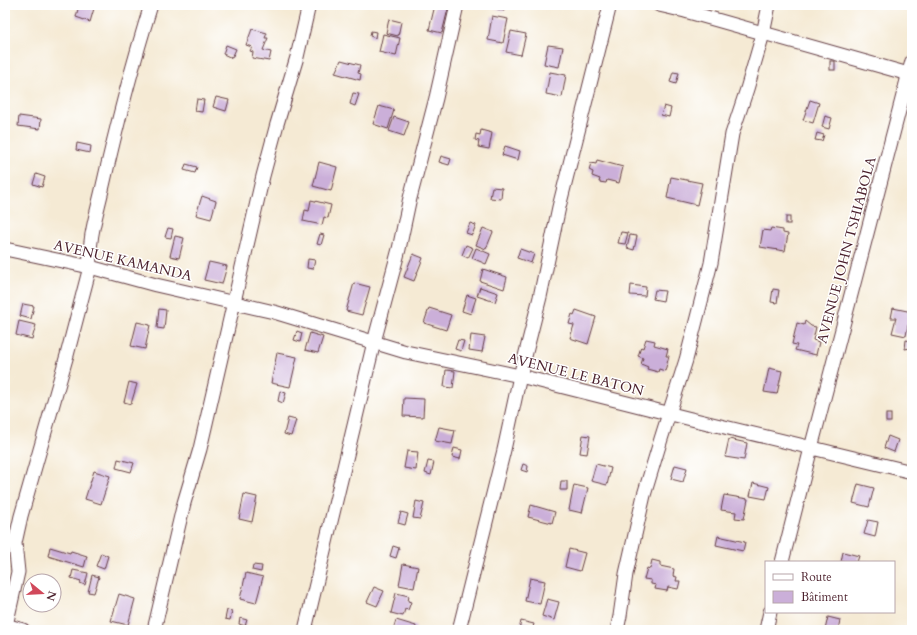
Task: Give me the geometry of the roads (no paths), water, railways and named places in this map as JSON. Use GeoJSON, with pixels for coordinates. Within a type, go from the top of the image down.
{"type":"FeatureCollection","features":[{"type":"Feature","properties":{"kind":"street"},"geometry":{"type":"LineString","coordinates":[[23,630],[6,627],[18,572],[15,543],[21,516],[67,355],[90,267],[89,254],[91,237],[107,166],[151,5]]}},
{"type":"Feature","properties":{"kind":"street"},"geometry":{"type":"LineString","coordinates":[[154,630],[184,503],[200,450],[263,176],[297,56],[309,5]]}},
{"type":"Feature","properties":{"kind":"street"},"geometry":{"type":"LineString","coordinates":[[305,630],[374,342],[400,249],[409,202],[436,98],[457,5]]}},
{"type":"Feature","properties":{"kind":"street"},"geometry":{"type":"LineString","coordinates":[[459,630],[502,458],[520,376],[540,297],[559,207],[610,5]]}},
{"type":"Feature","properties":{"kind":"street"},"geometry":{"type":"LineString","coordinates":[[659,5],[911,75]]}},
{"type":"Feature","properties":{"kind":"street"},"geometry":{"type":"LineString","coordinates":[[617,630],[626,574],[644,495],[686,360],[711,263],[732,134],[763,34],[769,5]]}},
{"type":"Feature","properties":{"kind":"street","name":"AVENUE JOHN TSHIABOLA"},"geometry":{"type":"LineString","coordinates":[[782,561],[911,75],[912,61]]}},
{"type":"Feature","properties":{"kind":"street","name":"AVENUE KAMANDA"},"geometry":{"type":"LineString","coordinates":[[5,249],[90,267],[156,285],[188,291],[234,303]]}},
{"type":"Feature","properties":{"kind":"street","name":"AVENUE LE BATON"},"geometry":{"type":"LineString","coordinates":[[234,303],[274,312],[406,352],[520,376],[670,414],[912,472]]}},
{"type":"Feature","properties":{"kind":"street"},"geometry":{"type":"LineString","coordinates":[[766,630],[770,613]]}}]}
